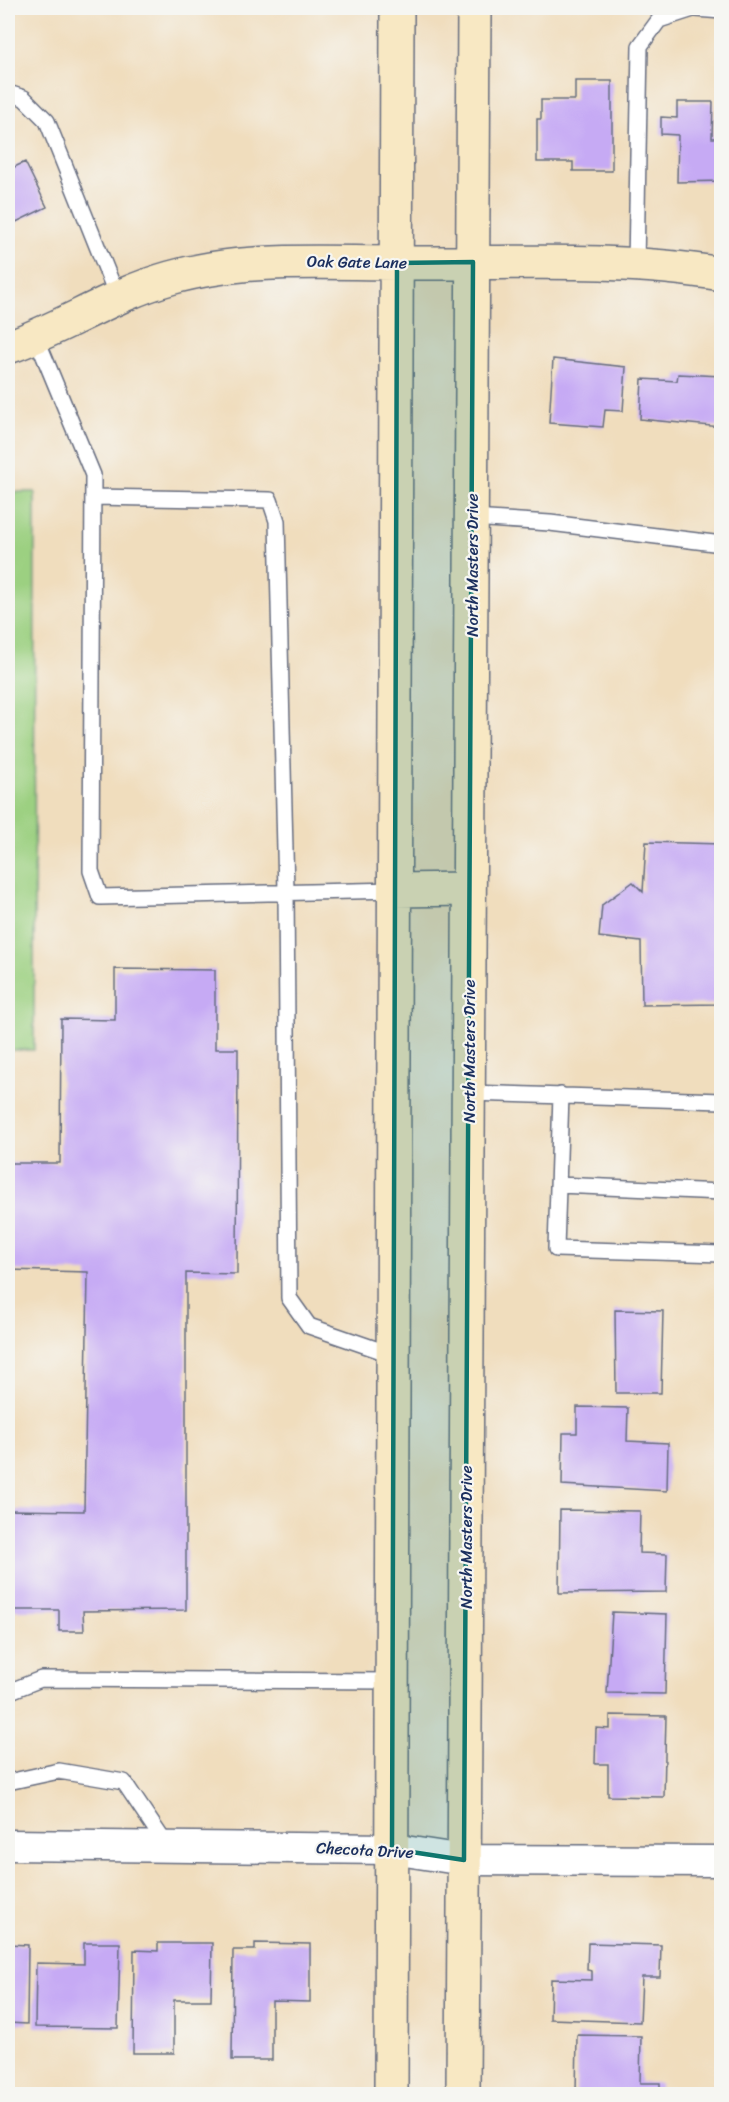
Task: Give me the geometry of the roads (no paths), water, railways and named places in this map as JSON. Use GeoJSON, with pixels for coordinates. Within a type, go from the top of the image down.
{"type":"FeatureCollection","features":[{"type":"Feature","properties":{"kind":"main road"},"geometry":{"type":"LineString","coordinates":[[391,2094],[397,8]]}},
{"type":"Feature","properties":{"kind":"main road","name":"North Masters Drive"},"geometry":{"type":"LineString","coordinates":[[463,2094],[474,8]]}},
{"type":"Feature","properties":{"kind":"main road","name":"Oak Gate Lane"},"geometry":{"type":"LineString","coordinates":[[22,342],[117,296],[171,277],[211,270],[288,262],[397,263],[554,260],[636,264],[722,274]]}},
{"type":"Feature","properties":{"kind":"main road"},"geometry":{"type":"LineString","coordinates":[[395,890],[470,889]]}},
{"type":"Feature","properties":{"kind":"street","name":"Checota Drive"},"geometry":{"type":"LineString","coordinates":[[8,1845],[392,1849],[464,1860],[722,1861]]}},
{"type":"Feature","properties":{"kind":"lane"},"geometry":{"type":"LineString","coordinates":[[636,264],[640,46],[659,20],[696,8],[722,11]]}},
{"type":"Feature","properties":{"kind":"lane"},"geometry":{"type":"LineString","coordinates":[[8,93],[24,98],[47,121],[117,296]]}},
{"type":"Feature","properties":{"kind":"lane"},"geometry":{"type":"LineString","coordinates":[[22,342],[93,475],[91,871],[100,897],[395,890]]}},
{"type":"Feature","properties":{"kind":"lane"},"geometry":{"type":"LineString","coordinates":[[93,497],[270,500],[277,521],[286,891],[289,1298],[309,1326],[393,1355]]}},
{"type":"Feature","properties":{"kind":"lane"},"geometry":{"type":"LineString","coordinates":[[472,518],[550,523],[722,544]]}},
{"type":"Feature","properties":{"kind":"lane"},"geometry":{"type":"LineString","coordinates":[[468,1093],[722,1101]]}},
{"type":"Feature","properties":{"kind":"lane"},"geometry":{"type":"LineString","coordinates":[[561,1095],[556,1249],[722,1254]]}},
{"type":"Feature","properties":{"kind":"lane"},"geometry":{"type":"LineString","coordinates":[[558,1185],[722,1192]]}},
{"type":"Feature","properties":{"kind":"lane"},"geometry":{"type":"LineString","coordinates":[[8,1692],[41,1679],[392,1681]]}},
{"type":"Feature","properties":{"kind":"lane"},"geometry":{"type":"LineString","coordinates":[[8,1782],[59,1771],[124,1782],[167,1846]]}}]}
